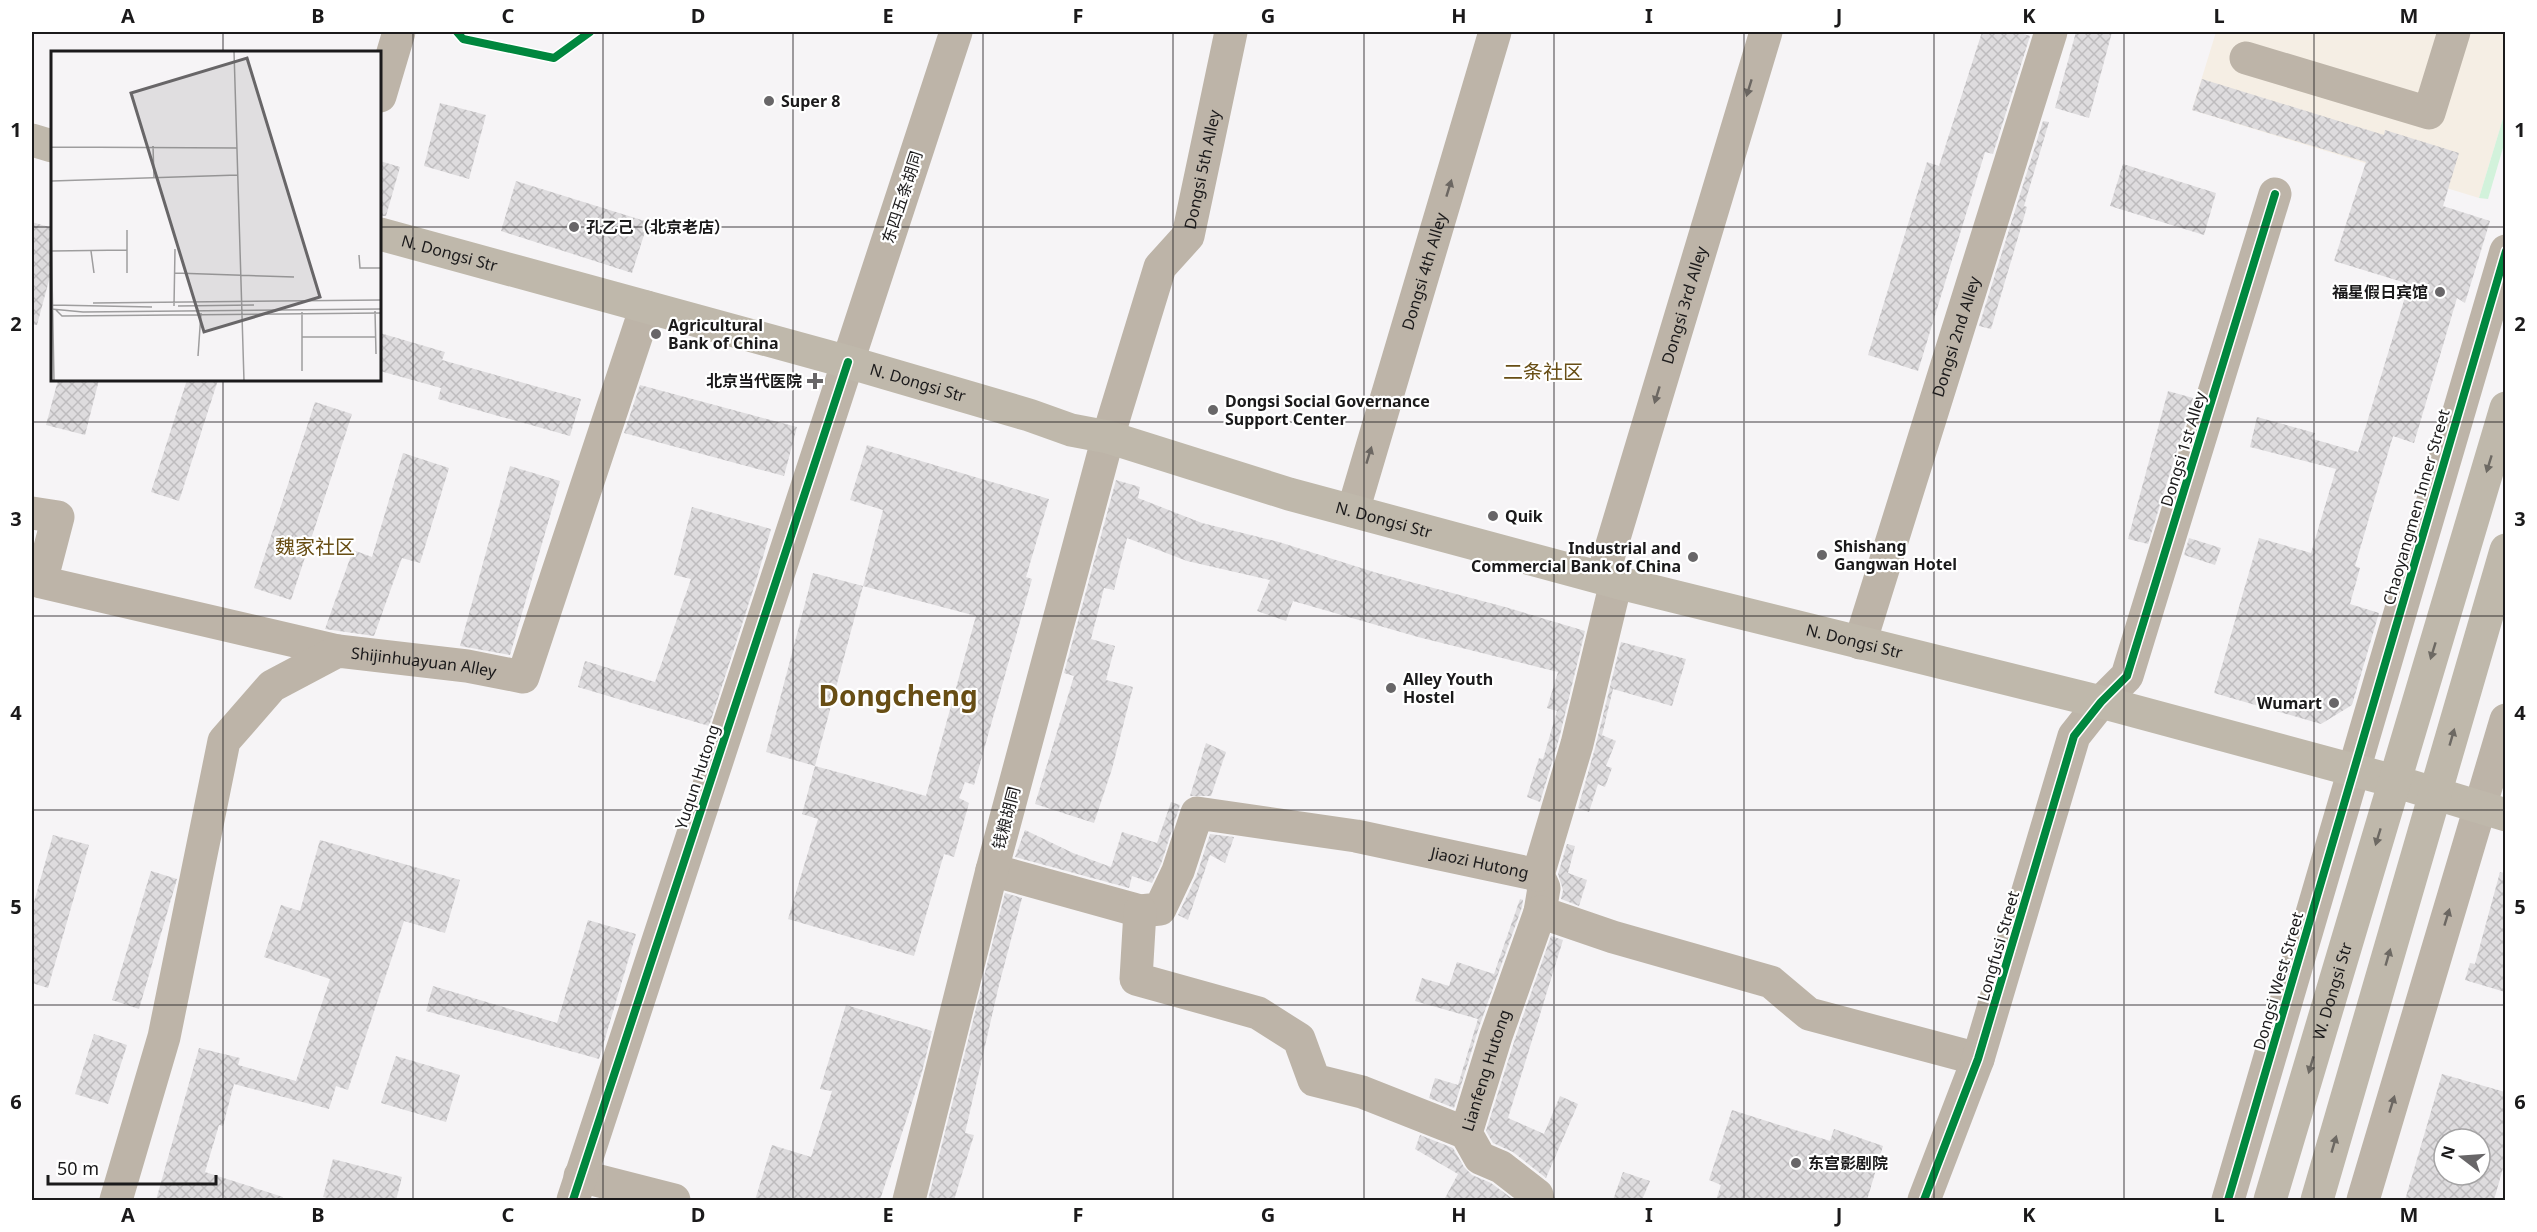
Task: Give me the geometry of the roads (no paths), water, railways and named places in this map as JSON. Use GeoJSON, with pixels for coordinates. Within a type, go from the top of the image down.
{"type":"FeatureCollection","features":[{"type":"Feature","properties":{"kind":"main road"},"geometry":{"type":"LineString","coordinates":[[32,140],[51,146]]}},
{"type":"Feature","properties":{"kind":"main road","name":"N. Dongsi Str"},"geometry":{"type":"LineString","coordinates":[[381,234],[848,362],[1029,415],[1071,430],[1108,437],[1289,494],[1609,580],[2101,702],[2394,781],[2493,811]]}},
{"type":"Feature","properties":{"kind":"main road"},"geometry":{"type":"LineString","coordinates":[[2394,781],[2505,408]]}},
{"type":"Feature","properties":{"kind":"main road"},"geometry":{"type":"LineString","coordinates":[[2321,1200],[2505,550]]}},
{"type":"Feature","properties":{"kind":"main road","name":"W. Dongsi Str"},"geometry":{"type":"LineString","coordinates":[[2271,1200],[2394,781]]}},
{"type":"Feature","properties":{"kind":"street"},"geometry":{"type":"LineString","coordinates":[[381,93],[399,32]]}},
{"type":"Feature","properties":{"kind":"street","name":"东四五条胡同"},"geometry":{"type":"LineString","coordinates":[[848,362],[956,32]]}},
{"type":"Feature","properties":{"kind":"street","name":"Dongsi 5th Alley"},"geometry":{"type":"LineString","coordinates":[[1108,437],[1160,267],[1188,236],[1231,32]]}},
{"type":"Feature","properties":{"kind":"street","name":"Dongsi 4th Alley"},"geometry":{"type":"LineString","coordinates":[[1353,511],[1495,32]]}},
{"type":"Feature","properties":{"kind":"street","name":"Dongsi 3rd Alley"},"geometry":{"type":"LineString","coordinates":[[1538,874],[1577,744],[1609,580],[1766,32]]}},
{"type":"Feature","properties":{"kind":"street","name":"Dongsi 2nd Alley"},"geometry":{"type":"LineString","coordinates":[[1860,643],[2050,32]]}},
{"type":"Feature","properties":{"kind":"street"},"geometry":{"type":"LineString","coordinates":[[2246,58],[2429,113],[2454,32]]}},
{"type":"Feature","properties":{"kind":"street","name":"Dongsi 1st Alley"},"geometry":{"type":"LineString","coordinates":[[2101,702],[2127,676],[2275,194]]}},
{"type":"Feature","properties":{"kind":"street","name":"Chaoyangmen Inner Street"},"geometry":{"type":"LineString","coordinates":[[2353,770],[2505,251]]}},
{"type":"Feature","properties":{"kind":"street","name":"Shijinhuayuan Alley"},"geometry":{"type":"LineString","coordinates":[[116,1200],[164,1037],[224,741],[272,686],[338,651],[467,666],[523,677],[646,307]]}},
{"type":"Feature","properties":{"kind":"street","name":"Yuqun Hutong"},"geometry":{"type":"LineString","coordinates":[[577,1188],[848,362]]}},
{"type":"Feature","properties":{"kind":"street","name":"钱粮胡同"},"geometry":{"type":"LineString","coordinates":[[909,1200],[992,870],[1108,437]]}},
{"type":"Feature","properties":{"kind":"street"},"geometry":{"type":"LineString","coordinates":[[32,513],[58,517],[40,582],[338,651]]}},
{"type":"Feature","properties":{"kind":"street","name":"Longfusi Street"},"geometry":{"type":"LineString","coordinates":[[1924,1200],[1978,1059],[2074,736],[2101,702]]}},
{"type":"Feature","properties":{"kind":"street"},"geometry":{"type":"LineString","coordinates":[[2363,1200],[2493,811],[2505,720]]}},
{"type":"Feature","properties":{"kind":"street","name":"Dongsi West Street"},"geometry":{"type":"LineString","coordinates":[[2228,1200],[2353,770]]}},
{"type":"Feature","properties":{"kind":"street","name":"Jiaozi Hutong"},"geometry":{"type":"LineString","coordinates":[[1140,911],[1160,909],[1178,871],[1197,813],[1356,836],[1538,874],[1544,888],[1540,912]]}},
{"type":"Feature","properties":{"kind":"street"},"geometry":{"type":"LineString","coordinates":[[992,870],[1140,911],[1136,979],[1257,1013],[1299,1039],[1314,1080],[1362,1092],[1467,1133]]}},
{"type":"Feature","properties":{"kind":"street"},"geometry":{"type":"LineString","coordinates":[[1540,912],[1613,937],[1771,982],[1809,1014],[1978,1059]]}},
{"type":"Feature","properties":{"kind":"street","name":"Lianfeng Hutong"},"geometry":{"type":"LineString","coordinates":[[1538,1200],[1537,1195],[1502,1167],[1480,1158],[1467,1133],[1496,1036],[1540,912]]}},
{"type":"Feature","properties":{"kind":"street"},"geometry":{"type":"LineString","coordinates":[[577,1188],[674,1200]]}},
{"type":"Feature","properties":{"kind":"place","name":"Super 8"},"geometry":{"type":"Point","coordinates":[769,101]}},
{"type":"Feature","properties":{"kind":"place","name":"孔乙己（北京老店）"},"geometry":{"type":"Point","coordinates":[574,227]}},
{"type":"Feature","properties":{"kind":"place","name":"福星假日宾馆"},"geometry":{"type":"Point","coordinates":[2440,292]}},
{"type":"Feature","properties":{"kind":"place","name":"Agricultural Bank of China"},"geometry":{"type":"Point","coordinates":[656,334]}},
{"type":"Feature","properties":{"kind":"place","name":"北京当代医院"},"geometry":{"type":"Point","coordinates":[815,381]}},
{"type":"Feature","properties":{"kind":"place","name":"Dongsi Social Governance Support Center"},"geometry":{"type":"Point","coordinates":[1213,410]}},
{"type":"Feature","properties":{"kind":"place","name":"Quik"},"geometry":{"type":"Point","coordinates":[1493,516]}},
{"type":"Feature","properties":{"kind":"place","name":"Shishang Gangwan Hotel"},"geometry":{"type":"Point","coordinates":[1822,555]}},
{"type":"Feature","properties":{"kind":"place","name":"Industrial and Commercial Bank of China"},"geometry":{"type":"Point","coordinates":[1693,557]}},
{"type":"Feature","properties":{"kind":"place","name":"Alley Youth Hostel"},"geometry":{"type":"Point","coordinates":[1391,688]}},
{"type":"Feature","properties":{"kind":"place","name":"Wumart"},"geometry":{"type":"Point","coordinates":[2334,703]}},
{"type":"Feature","properties":{"kind":"place","name":"东宫影剧院"},"geometry":{"type":"Point","coordinates":[1796,1163]}},
{"type":"Feature","properties":{"kind":"district","name":"二条社区"},"geometry":{"type":"Point","coordinates":[1543,372]}},
{"type":"Feature","properties":{"kind":"district","name":"魏家社区"},"geometry":{"type":"Point","coordinates":[315,547]}},
{"type":"Feature","properties":{"kind":"district","name":"Dongcheng"},"geometry":{"type":"Point","coordinates":[898,696]}}]}
